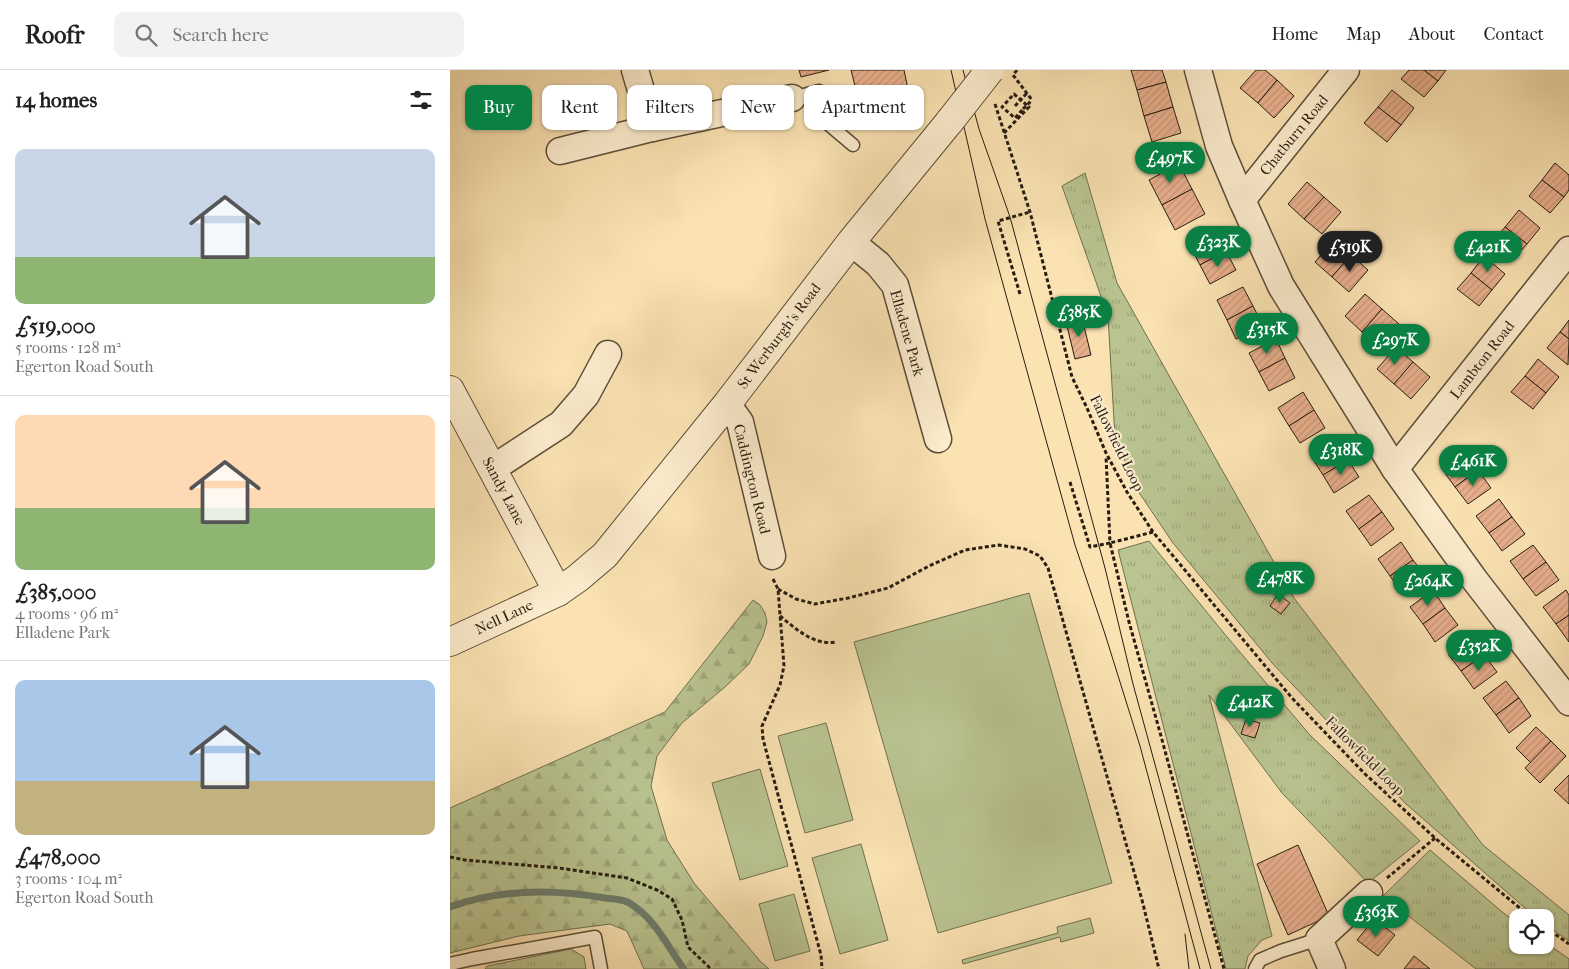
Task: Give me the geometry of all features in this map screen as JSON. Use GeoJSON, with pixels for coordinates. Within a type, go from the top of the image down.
{"type":"FeatureCollection","features":[{"type":"Feature","properties":{"kind":"street"},"geometry":{"type":"LineString","coordinates":[[635,70],[639,85]]}},
{"type":"Feature","properties":{"kind":"street"},"geometry":{"type":"LineString","coordinates":[[1198,70],[1219,146],[1281,286],[1395,469],[1474,579],[1569,702]]}},
{"type":"Feature","properties":{"kind":"street","name":"Chatburn Road"},"geometry":{"type":"LineString","coordinates":[[1242,200],[1346,70]]}},
{"type":"Feature","properties":{"kind":"street","name":"St Werburgh's Road"},"geometry":{"type":"LineString","coordinates":[[558,592],[605,555],[727,404],[851,242],[950,121],[992,83]]}},
{"type":"Feature","properties":{"kind":"street"},"geometry":{"type":"LineString","coordinates":[[560,151],[644,130]]}},
{"type":"Feature","properties":{"kind":"street","name":"Elladene Park"},"geometry":{"type":"LineString","coordinates":[[851,242],[878,264],[895,285],[938,439]]}},
{"type":"Feature","properties":{"kind":"street","name":"Lambton Road"},"geometry":{"type":"LineString","coordinates":[[1395,469],[1569,250]]}},
{"type":"Feature","properties":{"kind":"street"},"geometry":{"type":"LineString","coordinates":[[492,469],[561,424],[586,395],[608,354]]}},
{"type":"Feature","properties":{"kind":"street","name":"Sandy Lane"},"geometry":{"type":"LineString","coordinates":[[450,390],[457,419],[492,469],[558,592]]}},
{"type":"Feature","properties":{"kind":"street","name":"Caddington Road"},"geometry":{"type":"LineString","coordinates":[[727,404],[740,422],[772,556]]}},
{"type":"Feature","properties":{"kind":"street","name":"Nell Lane"},"geometry":{"type":"LineString","coordinates":[[450,642],[558,592]]}},
{"type":"Feature","properties":{"kind":"street"},"geometry":{"type":"LineString","coordinates":[[1332,969],[1319,939],[1370,893]]}},
{"type":"Feature","properties":{"kind":"lane"},"geometry":{"type":"LineString","coordinates":[[794,97],[819,91],[827,123],[853,144]]}},
{"type":"Feature","properties":{"kind":"lane"},"geometry":{"type":"LineString","coordinates":[[450,964],[595,937],[600,969]]}},
{"type":"Feature","properties":{"kind":"lane"},"geometry":{"type":"LineString","coordinates":[[1255,969],[1260,960],[1319,939]]}},
{"type":"Feature","properties":{"kind":"path"},"geometry":{"type":"LineString","coordinates":[[1004,133],[1029,107],[1014,94],[1002,107],[1015,118],[1023,109],[1032,100],[1014,75],[1017,70]]}},
{"type":"Feature","properties":{"kind":"path","name":"Fallowfield Loop"},"geometry":{"type":"LineString","coordinates":[[992,83],[1004,133],[1030,212],[1072,377],[1106,453],[1127,492],[1153,532],[1292,698],[1365,774],[1435,838],[1521,909]]}},
{"type":"Feature","properties":{"kind":"path"},"geometry":{"type":"LineString","coordinates":[[1015,106],[1027,93]]}},
{"type":"Feature","properties":{"kind":"path"},"geometry":{"type":"LineString","coordinates":[[1020,294],[998,221],[1030,212]]}},
{"type":"Feature","properties":{"kind":"path"},"geometry":{"type":"LineString","coordinates":[[1106,453],[1110,543],[1129,622],[1224,969]]}},
{"type":"Feature","properties":{"kind":"path"},"geometry":{"type":"LineString","coordinates":[[1070,482],[1090,547],[1153,532]]}},
{"type":"Feature","properties":{"kind":"path"},"geometry":{"type":"LineString","coordinates":[[778,589],[796,600],[815,604],[888,588],[929,566],[965,550],[999,546],[1025,549],[1040,556],[1048,568],[1142,900],[1159,969]]}},
{"type":"Feature","properties":{"kind":"path"},"geometry":{"type":"LineString","coordinates":[[772,556],[774,582],[778,589],[784,666],[780,685],[762,726],[763,739],[821,955],[822,969]]}},
{"type":"Feature","properties":{"kind":"path"},"geometry":{"type":"LineString","coordinates":[[780,616],[800,633],[818,641],[836,642]]}},
{"type":"Feature","properties":{"kind":"path"},"geometry":{"type":"LineString","coordinates":[[1370,893],[1435,838]]}},
{"type":"Feature","properties":{"kind":"path"},"geometry":{"type":"LineString","coordinates":[[450,857],[559,868],[627,878],[657,890],[672,899],[682,920],[688,947],[711,969]]}},
{"type":"Feature","properties":{"kind":"path"},"geometry":{"type":"LineString","coordinates":[[1554,933],[1569,944]]}},
{"type":"Feature","properties":{"kind":"green space"},"geometry":{"type":"Polygon","coordinates":[[[1085,173],[1117,283],[1294,598],[1483,845],[1569,915],[1569,941],[1554,930],[1554,909],[1526,909],[1405,803],[1273,664],[1173,543],[1138,491],[1115,438],[1108,316],[1062,186],[1085,173]]]}},
{"type":"Feature","properties":{"kind":"green space"},"geometry":{"type":"Polygon","coordinates":[[[1149,541],[1309,734],[1420,841],[1368,883],[1282,793],[1209,695],[1272,936],[1262,940],[1248,956],[1245,969],[1226,969],[1118,550],[1149,541]]]}},
{"type":"Feature","properties":{"kind":"green space"},"geometry":{"type":"Polygon","coordinates":[[[1029,593],[1112,883],[938,933],[854,642],[1029,593]]]}},
{"type":"Feature","properties":{"kind":"green space"},"geometry":{"type":"Polygon","coordinates":[[[753,600],[760,605],[765,613],[767,622],[763,636],[749,664],[682,723],[657,756],[651,786],[667,840],[694,883],[760,961],[769,969],[644,969],[627,931],[610,924],[519,936],[450,953],[450,808],[665,712],[753,600]]]}},
{"type":"Feature","properties":{"kind":"green space"},"geometry":{"type":"Polygon","coordinates":[[[826,723],[853,820],[805,833],[778,736],[826,723]]]}},
{"type":"Feature","properties":{"kind":"green space"},"geometry":{"type":"Polygon","coordinates":[[[760,769],[788,866],[740,880],[712,783],[760,769]]]}},
{"type":"Feature","properties":{"kind":"green space"},"geometry":{"type":"Polygon","coordinates":[[[861,844],[888,940],[840,954],[812,858],[861,844]]]}},
{"type":"Feature","properties":{"kind":"green space"},"geometry":{"type":"Polygon","coordinates":[[[1430,850],[1509,917],[1509,954],[1554,954],[1554,948],[1569,959],[1569,969],[1476,969],[1383,896],[1430,850]]]}},
{"type":"Feature","properties":{"kind":"green space"},"geometry":{"type":"Polygon","coordinates":[[[794,894],[810,951],[775,961],[759,904],[794,894]]]}},
{"type":"Feature","properties":{"kind":"green space"},"geometry":{"type":"Polygon","coordinates":[[[1090,918],[1094,933],[1061,942],[1060,937],[963,964],[962,960],[1058,933],[1057,927],[1090,918]]]}},
{"type":"Feature","properties":{"kind":"green space"},"geometry":{"type":"Polygon","coordinates":[[[571,949],[584,957],[586,969],[485,969],[487,966],[571,949]]]}},
{"type":"Feature","properties":{"kind":"building"},"geometry":{"type":"Polygon","coordinates":[[[799,70],[829,70],[801,77],[799,70]]]}},
{"type":"Feature","properties":{"kind":"building"},"geometry":{"type":"Polygon","coordinates":[[[851,70],[904,70],[907,85],[855,85],[851,70]]]}},
{"type":"Feature","properties":{"kind":"building"},"geometry":{"type":"Polygon","coordinates":[[[1131,70],[1162,70],[1166,82],[1137,90],[1131,70]]]}},
{"type":"Feature","properties":{"kind":"building"},"geometry":{"type":"Polygon","coordinates":[[[1256,70],[1265,70],[1277,80],[1258,103],[1240,88],[1256,70]]]}},
{"type":"Feature","properties":{"kind":"building"},"geometry":{"type":"Polygon","coordinates":[[[1409,70],[1424,70],[1438,81],[1424,97],[1401,79],[1409,70]]]}},
{"type":"Feature","properties":{"kind":"building"},"geometry":{"type":"Polygon","coordinates":[[[1424,70],[1446,70],[1438,81],[1424,70]]]}},
{"type":"Feature","properties":{"kind":"building"},"geometry":{"type":"Polygon","coordinates":[[[1277,80],[1294,96],[1274,118],[1258,103],[1277,80]]]}},
{"type":"Feature","properties":{"kind":"building"},"geometry":{"type":"Polygon","coordinates":[[[1166,82],[1173,107],[1144,116],[1137,90],[1166,82]]]}},
{"type":"Feature","properties":{"kind":"building"},"geometry":{"type":"Polygon","coordinates":[[[1392,90],[1414,108],[1401,125],[1378,107],[1392,90]]]}},
{"type":"Feature","properties":{"kind":"building"},"geometry":{"type":"Polygon","coordinates":[[[1173,107],[1181,133],[1152,142],[1144,116],[1173,107]]]}},
{"type":"Feature","properties":{"kind":"building"},"geometry":{"type":"Polygon","coordinates":[[[1378,107],[1401,125],[1387,142],[1364,123],[1378,107]]]}},
{"type":"Feature","properties":{"kind":"building"},"geometry":{"type":"Polygon","coordinates":[[[1555,163],[1569,175],[1569,190],[1564,197],[1542,180],[1555,163]]]}},
{"type":"Feature","properties":{"kind":"building"},"geometry":{"type":"Polygon","coordinates":[[[1179,164],[1192,189],[1162,205],[1149,180],[1179,164]]]}},
{"type":"Feature","properties":{"kind":"building"},"geometry":{"type":"Polygon","coordinates":[[[1542,180],[1564,197],[1550,213],[1529,196],[1542,180]]]}},
{"type":"Feature","properties":{"kind":"building"},"geometry":{"type":"Polygon","coordinates":[[[1307,182],[1324,197],[1304,219],[1288,204],[1307,182]]]}},
{"type":"Feature","properties":{"kind":"building"},"geometry":{"type":"Polygon","coordinates":[[[1192,189],[1205,214],[1175,230],[1162,205],[1192,189]]]}},
{"type":"Feature","properties":{"kind":"building"},"geometry":{"type":"Polygon","coordinates":[[[1324,197],[1341,212],[1322,234],[1304,219],[1324,197]]]}},
{"type":"Feature","properties":{"kind":"building"},"geometry":{"type":"Polygon","coordinates":[[[1519,210],[1540,228],[1527,244],[1505,227],[1519,210]]]}},
{"type":"Feature","properties":{"kind":"building"},"geometry":{"type":"Polygon","coordinates":[[[1505,227],[1527,244],[1513,260],[1492,243],[1505,227]]]}},
{"type":"Feature","properties":{"kind":"building"},"geometry":{"type":"Polygon","coordinates":[[[1217,232],[1226,251],[1200,265],[1190,246],[1217,232]]]}},
{"type":"Feature","properties":{"kind":"building"},"geometry":{"type":"Polygon","coordinates":[[[1334,240],[1351,255],[1332,277],[1315,262],[1334,240]]]}},
{"type":"Feature","properties":{"kind":"building"},"geometry":{"type":"Polygon","coordinates":[[[1226,251],[1236,270],[1210,284],[1200,265],[1226,251]]]}},
{"type":"Feature","properties":{"kind":"building"},"geometry":{"type":"Polygon","coordinates":[[[1351,255],[1368,270],[1349,292],[1332,277],[1351,255]]]}},
{"type":"Feature","properties":{"kind":"building"},"geometry":{"type":"Polygon","coordinates":[[[1484,256],[1505,274],[1492,290],[1471,273],[1484,256]]]}},
{"type":"Feature","properties":{"kind":"building"},"geometry":{"type":"Polygon","coordinates":[[[1471,273],[1492,290],[1479,306],[1457,289],[1471,273]]]}},
{"type":"Feature","properties":{"kind":"building"},"geometry":{"type":"Polygon","coordinates":[[[1243,287],[1253,306],[1227,320],[1217,300],[1243,287]]]}},
{"type":"Feature","properties":{"kind":"building"},"geometry":{"type":"Polygon","coordinates":[[[1365,294],[1382,309],[1362,332],[1345,316],[1365,294]]]}},
{"type":"Feature","properties":{"kind":"building"},"geometry":{"type":"Polygon","coordinates":[[[1253,306],[1263,326],[1236,339],[1227,320],[1253,306]]]}},
{"type":"Feature","properties":{"kind":"building"},"geometry":{"type":"Polygon","coordinates":[[[1382,309],[1399,324],[1379,347],[1362,332],[1382,309]]]}},
{"type":"Feature","properties":{"kind":"building"},"geometry":{"type":"Polygon","coordinates":[[[1082,318],[1091,355],[1075,359],[1066,322],[1082,318]]]}},
{"type":"Feature","properties":{"kind":"building"},"geometry":{"type":"Polygon","coordinates":[[[1569,320],[1569,339],[1560,332],[1569,320]]]}},
{"type":"Feature","properties":{"kind":"building"},"geometry":{"type":"Polygon","coordinates":[[[1560,332],[1569,339],[1568,365],[1547,348],[1560,332]]]}},
{"type":"Feature","properties":{"kind":"building"},"geometry":{"type":"Polygon","coordinates":[[[1276,339],[1285,358],[1259,372],[1249,353],[1276,339]]]}},
{"type":"Feature","properties":{"kind":"building"},"geometry":{"type":"Polygon","coordinates":[[[1396,347],[1413,362],[1394,384],[1377,369],[1396,347]]]}},
{"type":"Feature","properties":{"kind":"building"},"geometry":{"type":"Polygon","coordinates":[[[1285,358],[1295,378],[1269,391],[1259,372],[1285,358]]]}},
{"type":"Feature","properties":{"kind":"building"},"geometry":{"type":"Polygon","coordinates":[[[1538,359],[1559,377],[1546,393],[1525,376],[1538,359]]]}},
{"type":"Feature","properties":{"kind":"building"},"geometry":{"type":"Polygon","coordinates":[[[1413,362],[1430,377],[1411,399],[1394,384],[1413,362]]]}},
{"type":"Feature","properties":{"kind":"building"},"geometry":{"type":"Polygon","coordinates":[[[1525,376],[1546,393],[1533,409],[1511,392],[1525,376]]]}},
{"type":"Feature","properties":{"kind":"building"},"geometry":{"type":"Polygon","coordinates":[[[1303,392],[1314,410],[1289,426],[1278,408],[1303,392]]]}},
{"type":"Feature","properties":{"kind":"building"},"geometry":{"type":"Polygon","coordinates":[[[1314,410],[1325,428],[1300,443],[1289,426],[1314,410]]]}},
{"type":"Feature","properties":{"kind":"building"},"geometry":{"type":"Polygon","coordinates":[[[1337,442],[1348,460],[1323,475],[1312,458],[1337,442]]]}},
{"type":"Feature","properties":{"kind":"building"},"geometry":{"type":"Polygon","coordinates":[[[1465,453],[1478,470],[1455,487],[1442,469],[1465,453]]]}},
{"type":"Feature","properties":{"kind":"building"},"geometry":{"type":"Polygon","coordinates":[[[1348,460],[1359,477],[1334,493],[1323,475],[1348,460]]]}},
{"type":"Feature","properties":{"kind":"building"},"geometry":{"type":"Polygon","coordinates":[[[1478,470],[1491,488],[1468,504],[1455,487],[1478,470]]]}},
{"type":"Feature","properties":{"kind":"building"},"geometry":{"type":"Polygon","coordinates":[[[1369,495],[1382,512],[1359,529],[1346,511],[1369,495]]]}},
{"type":"Feature","properties":{"kind":"building"},"geometry":{"type":"Polygon","coordinates":[[[1499,499],[1512,517],[1489,533],[1476,516],[1499,499]]]}},
{"type":"Feature","properties":{"kind":"building"},"geometry":{"type":"Polygon","coordinates":[[[1382,512],[1394,529],[1371,546],[1359,529],[1382,512]]]}},
{"type":"Feature","properties":{"kind":"building"},"geometry":{"type":"Polygon","coordinates":[[[1512,517],[1525,534],[1502,551],[1489,533],[1512,517]]]}},
{"type":"Feature","properties":{"kind":"building"},"geometry":{"type":"Polygon","coordinates":[[[1401,542],[1413,560],[1390,576],[1378,559],[1401,542]]]}},
{"type":"Feature","properties":{"kind":"building"},"geometry":{"type":"Polygon","coordinates":[[[1533,545],[1546,562],[1523,579],[1510,561],[1533,545]]]}},
{"type":"Feature","properties":{"kind":"building"},"geometry":{"type":"Polygon","coordinates":[[[1413,560],[1426,577],[1403,594],[1390,576],[1413,560]]]}},
{"type":"Feature","properties":{"kind":"building"},"geometry":{"type":"Polygon","coordinates":[[[1546,562],[1559,580],[1536,596],[1523,579],[1546,562]]]}},
{"type":"Feature","properties":{"kind":"building"},"geometry":{"type":"Polygon","coordinates":[[[1433,590],[1445,608],[1423,624],[1410,607],[1433,590]]]}},
{"type":"Feature","properties":{"kind":"building"},"geometry":{"type":"Polygon","coordinates":[[[1566,590],[1569,595],[1569,615],[1556,624],[1543,607],[1566,590]]]}},
{"type":"Feature","properties":{"kind":"building"},"geometry":{"type":"Polygon","coordinates":[[[1278,594],[1290,603],[1281,614],[1270,606],[1278,594]]]}},
{"type":"Feature","properties":{"kind":"building"},"geometry":{"type":"Polygon","coordinates":[[[1445,608],[1458,625],[1435,642],[1423,624],[1445,608]]]}},
{"type":"Feature","properties":{"kind":"building"},"geometry":{"type":"Polygon","coordinates":[[[1569,615],[1569,642],[1556,624],[1569,615]]]}},
{"type":"Feature","properties":{"kind":"building"},"geometry":{"type":"Polygon","coordinates":[[[1471,637],[1484,655],[1461,671],[1448,654],[1471,637]]]}},
{"type":"Feature","properties":{"kind":"building"},"geometry":{"type":"Polygon","coordinates":[[[1484,655],[1497,672],[1474,689],[1461,671],[1484,655]]]}},
{"type":"Feature","properties":{"kind":"building"},"geometry":{"type":"Polygon","coordinates":[[[1506,681],[1519,698],[1496,715],[1483,698],[1506,681]]]}},
{"type":"Feature","properties":{"kind":"building"},"geometry":{"type":"Polygon","coordinates":[[[1519,698],[1531,716],[1509,733],[1496,715],[1519,698]]]}},
{"type":"Feature","properties":{"kind":"building"},"geometry":{"type":"Polygon","coordinates":[[[1246,719],[1260,723],[1255,738],[1241,734],[1246,719]]]}},
{"type":"Feature","properties":{"kind":"building"},"geometry":{"type":"Polygon","coordinates":[[[1536,727],[1551,741],[1531,763],[1516,748],[1536,727]]]}},
{"type":"Feature","properties":{"kind":"building"},"geometry":{"type":"Polygon","coordinates":[[[1551,741],[1566,756],[1540,783],[1525,768],[1551,741]]]}},
{"type":"Feature","properties":{"kind":"building"},"geometry":{"type":"Polygon","coordinates":[[[1569,775],[1569,804],[1554,790],[1569,775]]]}},
{"type":"Feature","properties":{"kind":"building"},"geometry":{"type":"Polygon","coordinates":[[[1298,845],[1329,916],[1288,935],[1257,864],[1298,845]]]}},
{"type":"Feature","properties":{"kind":"building"},"geometry":{"type":"Polygon","coordinates":[[[1374,919],[1395,935],[1378,956],[1357,940],[1374,919]]]}},
{"type":"Feature","properties":{"kind":"building"},"geometry":{"type":"Polygon","coordinates":[[[1414,956],[1430,969],[1404,969],[1414,956]]]}},
{"type":"Feature","properties":{"kind":"waterway"},"geometry":{"type":"LineString","coordinates":[[450,907],[488,897],[527,892],[566,893],[622,900],[640,910],[660,934],[684,969]]}},
{"type":"Feature","properties":{"kind":"tram line"},"geometry":{"type":"LineString","coordinates":[[951,70],[985,219],[1075,545],[1140,746],[1200,969]]}},
{"type":"Feature","properties":{"kind":"tram line"},"geometry":{"type":"LineString","coordinates":[[963,70],[979,129],[1010,217],[1105,568],[1133,684],[1211,969]]}},
{"type":"Feature","properties":{"kind":"tram line"},"geometry":{"type":"LineString","coordinates":[[1185,934],[1189,969]]}}]}
